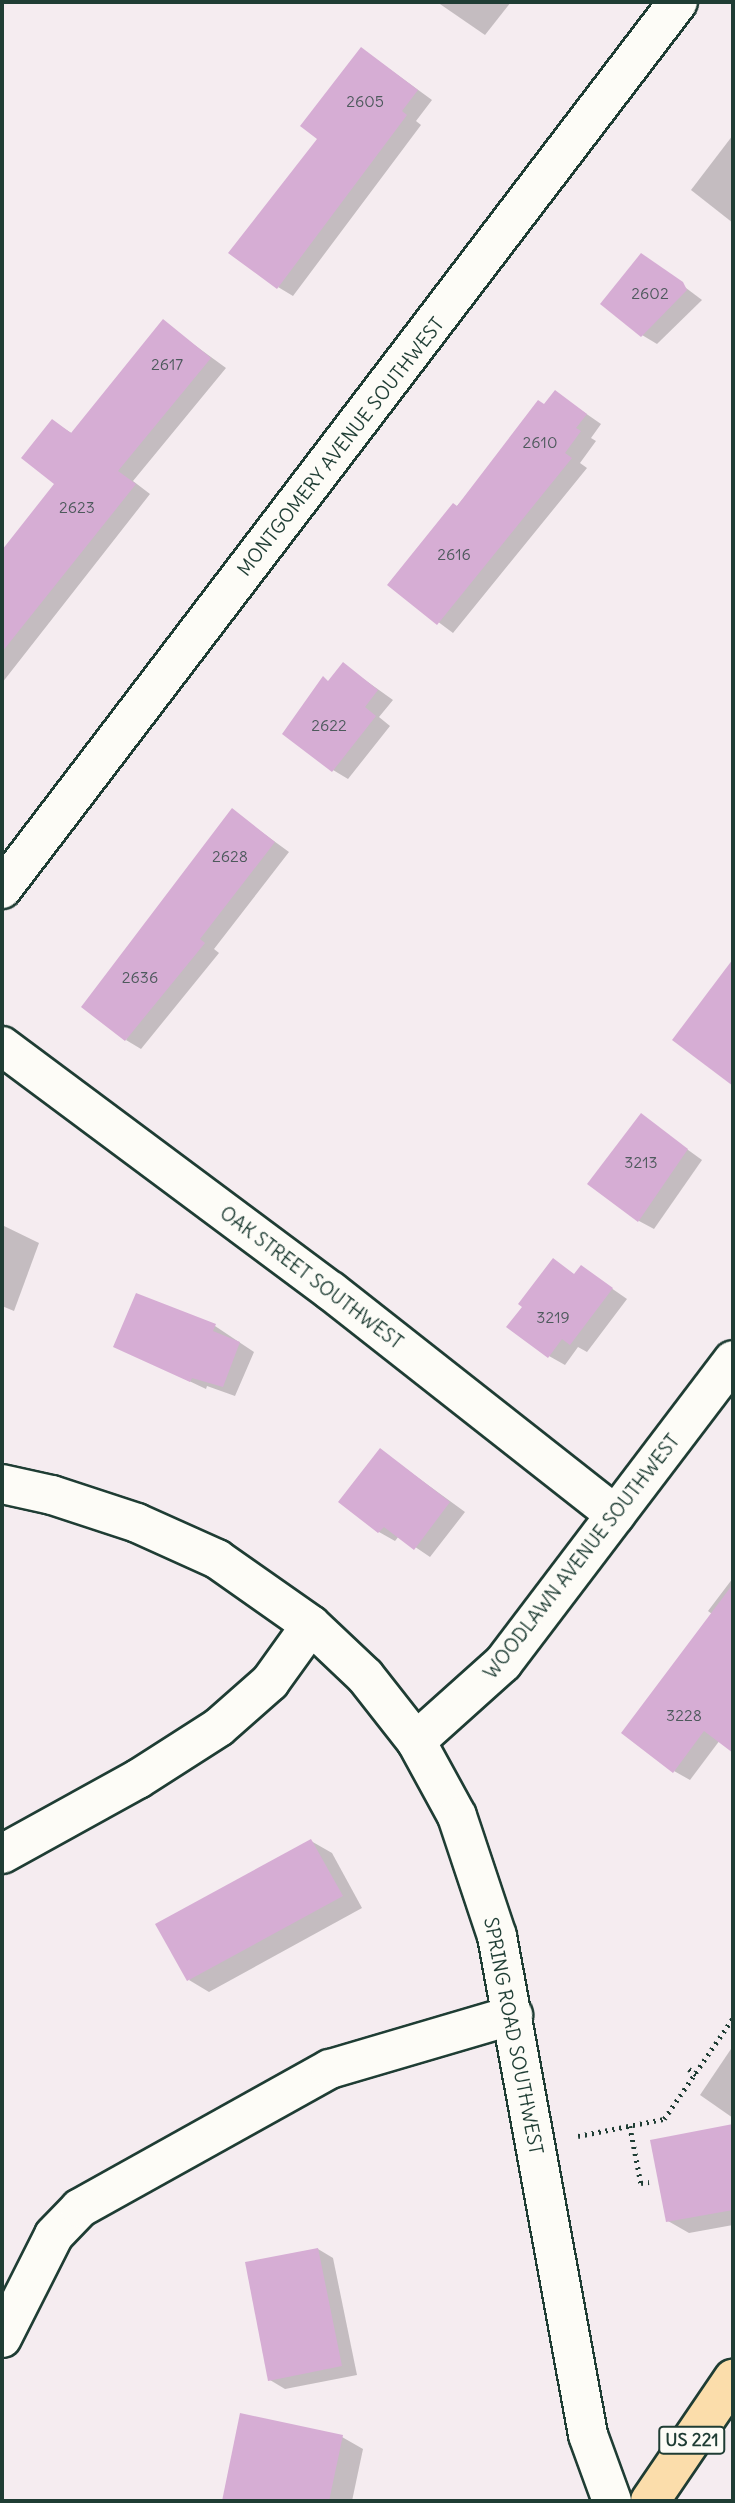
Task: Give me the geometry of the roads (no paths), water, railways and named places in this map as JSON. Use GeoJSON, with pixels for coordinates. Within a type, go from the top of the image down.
{"type":"FeatureCollection","features":[{"type":"Feature","properties":{"kind":"main road","name":"US 221"},"geometry":{"type":"LineString","coordinates":[[650,2501],[733,2379]]}},
{"type":"Feature","properties":{"kind":"street","name":"MONTGOMERY AVENUE SOUTHWEST"},"geometry":{"type":"LineString","coordinates":[[2,889],[678,2]]}},
{"type":"Feature","properties":{"kind":"street","name":"OAK STREET SOUTHWEST"},"geometry":{"type":"LineString","coordinates":[[2,1046],[331,1291],[616,1515]]}},
{"type":"Feature","properties":{"kind":"street","name":"WOODLAWN AVENUE SOUTHWEST"},"geometry":{"type":"LineString","coordinates":[[416,1741],[503,1663],[733,1360]]}},
{"type":"Feature","properties":{"kind":"street","name":"SPRING ROAD SOUTHWEST"},"geometry":{"type":"LineString","coordinates":[[2,1484],[52,1495],[137,1523],[217,1559],[311,1625],[365,1676],[416,1741],[457,1816],[497,1936],[588,2435],[612,2501]]}},
{"type":"Feature","properties":{"kind":"street"},"geometry":{"type":"LineString","coordinates":[[2,1854],[138,1779],[219,1727],[270,1682],[311,1625]]}},
{"type":"Feature","properties":{"kind":"street"},"geometry":{"type":"LineString","coordinates":[[2,2338],[54,2235],[79,2208],[330,2069],[513,2015]]}}]}
